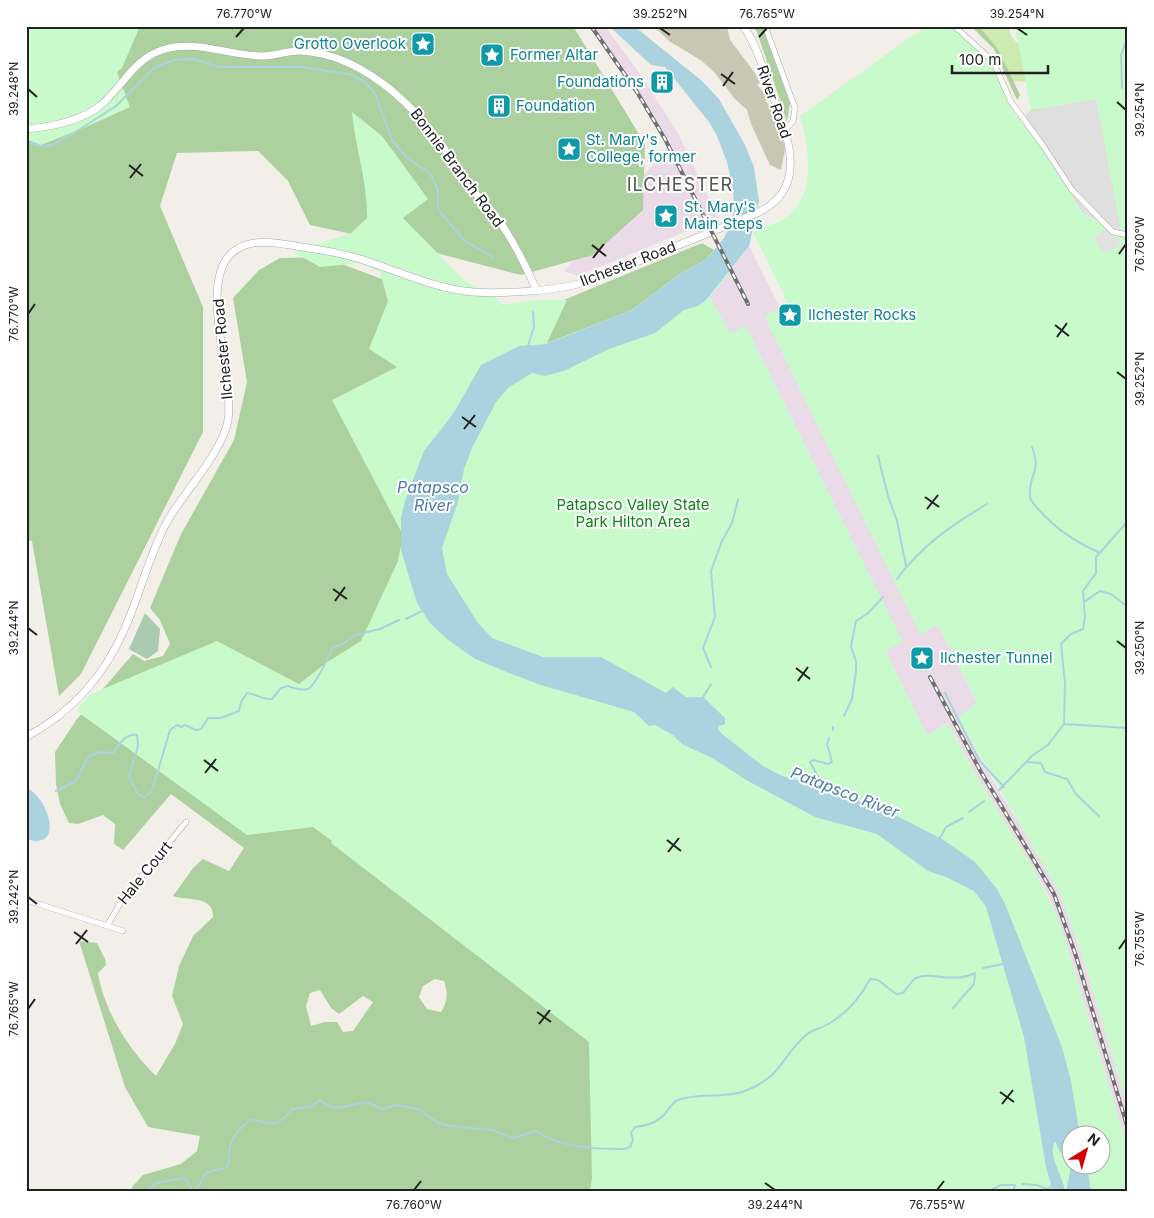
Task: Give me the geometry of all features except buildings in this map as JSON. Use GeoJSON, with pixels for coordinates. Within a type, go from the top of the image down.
{"type":"FeatureCollection","features":[{"type":"Feature","properties":{"kind":"street","name":"River Road"},"geometry":{"type":"LineString","coordinates":[[743,26],[754,45],[785,130],[790,154],[789,177],[784,191],[771,206]]}},
{"type":"Feature","properties":{"kind":"street"},"geometry":{"type":"LineString","coordinates":[[765,26],[795,108],[793,121],[785,130]]}},
{"type":"Feature","properties":{"kind":"street"},"geometry":{"type":"LineString","coordinates":[[954,26],[994,60],[1011,102],[1072,190],[1113,232],[1128,235]]}},
{"type":"Feature","properties":{"kind":"street","name":"Bonnie Branch Road"},"geometry":{"type":"LineString","coordinates":[[26,129],[62,123],[92,111],[101,105],[139,63],[150,55],[174,47],[260,56],[302,51],[332,58],[385,84],[424,121],[443,146],[460,177],[491,210],[502,225],[536,289]]}},
{"type":"Feature","properties":{"kind":"street","name":"Ilchester Road"},"geometry":{"type":"LineString","coordinates":[[26,737],[63,714],[103,668],[125,629],[161,534],[224,434],[229,418],[229,406],[218,312],[218,287],[224,261],[231,252],[248,244],[274,242],[350,256],[451,289],[476,292],[536,289],[576,285],[597,278],[771,206]]}},
{"type":"Feature","properties":{"kind":"street","name":"Hale Court"},"geometry":{"type":"LineString","coordinates":[[108,926],[122,900],[186,822]]}},
{"type":"Feature","properties":{"kind":"street"},"geometry":{"type":"LineString","coordinates":[[26,900],[123,931]]}},
{"type":"Feature","properties":{"kind":"shaded area"},"geometry":{"type":"Polygon","coordinates":[[[590,26],[605,26],[645,81],[679,135],[718,218],[578,276],[564,271],[671,143],[590,26]]]}},
{"type":"Feature","properties":{"kind":"shaded area"},"geometry":{"type":"Polygon","coordinates":[[[654,26],[727,26],[730,40],[755,73],[760,83],[757,85],[767,96],[766,102],[775,112],[785,149],[781,170],[770,165],[751,124],[747,110],[735,99],[715,73],[702,61],[669,41],[654,26]]]}},
{"type":"Feature","properties":{"kind":"shaded area"},"geometry":{"type":"Polygon","coordinates":[[[1096,99],[1122,231],[1083,214],[1031,133],[1025,115],[1031,110],[1096,99]]]}},
{"type":"Feature","properties":{"kind":"shaded area"},"geometry":{"type":"Polygon","coordinates":[[[715,209],[717,215],[714,225],[699,233],[693,220],[715,209]]]}},
{"type":"Feature","properties":{"kind":"shaded area"},"geometry":{"type":"Polygon","coordinates":[[[1106,228],[1122,245],[1106,252],[1100,249],[1094,237],[1106,228]]]}},
{"type":"Feature","properties":{"kind":"shaded area"},"geometry":{"type":"Polygon","coordinates":[[[749,246],[977,703],[958,718],[999,791],[1047,867],[1071,919],[1128,1108],[1128,1149],[1071,958],[1049,897],[976,775],[948,723],[927,736],[709,297],[749,246]]]}},
{"type":"Feature","properties":{"kind":"green space"},"geometry":{"type":"Polygon","coordinates":[[[26,26],[573,26],[645,144],[643,210],[593,255],[521,275],[417,248],[310,225],[288,181],[258,151],[177,153],[160,206],[203,307],[203,432],[81,674],[59,696],[32,541],[26,540],[26,26]]]}},
{"type":"Feature","properties":{"kind":"green space"},"geometry":{"type":"Polygon","coordinates":[[[26,26],[140,26],[122,68],[117,72],[130,107],[41,145],[26,139],[26,26]]]}},
{"type":"Feature","properties":{"kind":"green space"},"geometry":{"type":"Polygon","coordinates":[[[753,26],[762,26],[790,103],[787,121],[757,32],[753,26]]]}},
{"type":"Feature","properties":{"kind":"green space"},"geometry":{"type":"Polygon","coordinates":[[[926,26],[951,26],[991,62],[1015,114],[1045,152],[1083,214],[1121,231],[1096,99],[1031,110],[1015,26],[1128,26],[1128,1108],[1082,955],[1059,892],[958,717],[977,703],[938,625],[920,634],[764,316],[788,304],[753,232],[782,220],[793,211],[801,199],[806,186],[808,158],[800,116],[926,26]]]}},
{"type":"Feature","properties":{"kind":"green space"},"geometry":{"type":"Polygon","coordinates":[[[973,26],[979,26],[998,49],[1020,95],[1017,100],[994,49],[973,26]]]}},
{"type":"Feature","properties":{"kind":"green space"},"geometry":{"type":"Polygon","coordinates":[[[979,26],[1008,26],[1012,38],[1021,46],[1043,106],[1047,108],[1032,111],[1026,82],[1013,81],[998,49],[979,26]]]}},
{"type":"Feature","properties":{"kind":"green space","name":"Patapsco Valley State Park Hilton Area"},"geometry":{"type":"Polygon","coordinates":[[[352,112],[382,136],[428,199],[403,218],[466,282],[496,298],[502,305],[536,300],[567,300],[547,343],[632,310],[680,274],[706,260],[724,238],[730,226],[728,275],[710,297],[730,333],[746,326],[903,642],[886,651],[927,735],[948,723],[976,775],[1035,871],[1060,923],[1128,1149],[1128,1192],[590,1192],[592,1178],[589,1042],[331,843],[332,841],[313,827],[247,835],[78,712],[77,709],[91,694],[217,641],[299,684],[326,663],[361,641],[398,561],[403,535],[332,400],[397,367],[369,349],[388,301],[380,272],[360,263],[320,267],[293,252],[351,233],[367,218],[366,192],[352,112]]]}},
{"type":"Feature","properties":{"kind":"green space","name":"Patapsco Valley State Park Hilton Area"},"geometry":{"type":"Polygon","coordinates":[[[702,243],[714,250],[706,260],[680,274],[632,310],[564,337],[1053,1192],[133,1192],[132,1187],[143,1175],[181,1164],[197,1151],[200,1136],[148,1127],[125,1087],[79,941],[97,943],[106,965],[98,973],[101,987],[112,1015],[127,1042],[156,1076],[175,1044],[183,1024],[172,996],[179,966],[193,936],[213,917],[209,905],[204,902],[173,896],[194,867],[203,859],[229,871],[244,848],[171,794],[123,850],[114,844],[115,824],[103,815],[78,824],[69,823],[60,804],[56,784],[55,752],[77,719],[133,654],[144,661],[163,656],[170,644],[160,620],[150,608],[181,534],[234,440],[247,382],[233,298],[259,270],[280,258],[323,257],[451,305],[554,304],[702,243]],[[435,979],[423,986],[419,997],[427,1009],[441,1012],[447,997],[446,989],[444,981],[435,979]],[[320,990],[310,993],[306,1006],[311,1026],[325,1022],[337,1022],[343,1032],[353,1031],[373,1002],[363,996],[339,1014],[331,1008],[320,990]]]}},
{"type":"Feature","properties":{"kind":"green space"},"geometry":{"type":"Polygon","coordinates":[[[145,613],[160,629],[158,651],[147,659],[129,649],[145,613]]]}},
{"type":"Feature","properties":{"kind":"water","name":"Patapsco River"},"geometry":{"type":"Polygon","coordinates":[[[609,26],[634,26],[702,81],[719,99],[745,145],[754,167],[759,201],[749,246],[706,300],[698,306],[684,310],[655,333],[609,349],[564,371],[545,376],[532,373],[508,388],[496,402],[472,448],[464,469],[458,502],[442,548],[447,574],[478,623],[492,638],[543,657],[601,657],[666,693],[673,687],[686,697],[703,697],[725,718],[725,724],[719,726],[718,729],[722,734],[763,766],[782,776],[801,781],[833,795],[877,806],[942,839],[975,862],[997,889],[1005,904],[1062,1047],[1071,1081],[1078,1126],[1062,1126],[1062,1152],[1055,1141],[1053,1147],[1054,1159],[1065,1192],[1053,1192],[1046,1167],[1024,1037],[986,907],[974,891],[946,877],[928,871],[877,834],[815,817],[748,781],[712,758],[682,744],[673,735],[655,725],[649,726],[634,712],[541,685],[475,659],[447,639],[430,623],[417,603],[401,550],[401,518],[405,501],[424,451],[453,414],[481,365],[519,346],[546,344],[632,310],[680,274],[706,260],[724,238],[730,226],[734,209],[733,189],[727,162],[717,136],[709,122],[665,67],[651,65],[609,26]]]}},
{"type":"Feature","properties":{"kind":"water"},"geometry":{"type":"Polygon","coordinates":[[[26,788],[41,801],[49,821],[50,830],[46,838],[39,841],[26,839],[26,788]]]}},
{"type":"Feature","properties":{"kind":"water","name":"Patapsco River"},"geometry":{"type":"Polygon","coordinates":[[[1069,1176],[1089,1176],[1091,1192],[1066,1192],[1069,1176]]]}},
{"type":"Feature","properties":{"kind":"waterway"},"geometry":{"type":"LineString","coordinates":[[1122,88],[1121,55],[1128,36]]}},
{"type":"Feature","properties":{"kind":"waterway"},"geometry":{"type":"LineString","coordinates":[[26,141],[41,146],[52,145],[74,133],[116,106],[154,68],[173,60],[194,59],[219,67],[303,67],[352,75],[365,82],[375,94],[392,140],[407,158],[430,173],[438,190],[438,210],[465,241],[493,257]]}},
{"type":"Feature","properties":{"kind":"waterway"},"geometry":{"type":"LineString","coordinates":[[528,346],[534,327],[533,312]]}},
{"type":"Feature","properties":{"kind":"waterway"},"geometry":{"type":"LineString","coordinates":[[1032,447],[1036,462],[1030,498],[1038,509],[1059,528],[1073,539],[1098,552]]}},
{"type":"Feature","properties":{"kind":"waterway"},"geometry":{"type":"LineString","coordinates":[[878,456],[888,496],[897,521],[906,566]]}},
{"type":"Feature","properties":{"kind":"waterway"},"geometry":{"type":"LineString","coordinates":[[711,667],[703,648],[715,617],[711,571],[722,541],[732,523],[738,500]]}},
{"type":"Feature","properties":{"kind":"waterway"},"geometry":{"type":"LineString","coordinates":[[897,579],[927,546],[987,504]]}},
{"type":"Feature","properties":{"kind":"waterway"},"geometry":{"type":"LineString","coordinates":[[999,790],[1033,755],[1048,745],[1064,724],[1065,683],[1061,644],[1071,634],[1083,629],[1085,617],[1083,591],[1096,573],[1096,557],[1128,521]]}},
{"type":"Feature","properties":{"kind":"waterway"},"geometry":{"type":"LineString","coordinates":[[1084,602],[1100,591],[1111,594],[1128,607]]}},
{"type":"Feature","properties":{"kind":"waterway"},"geometry":{"type":"LineString","coordinates":[[844,716],[852,699],[856,671],[856,661],[851,647],[856,621],[867,614],[883,597]]}},
{"type":"Feature","properties":{"kind":"waterway"},"geometry":{"type":"LineString","coordinates":[[406,619],[424,610]]}},
{"type":"Feature","properties":{"kind":"waterway"},"geometry":{"type":"LineString","coordinates":[[56,791],[76,781],[88,757],[100,752],[113,753],[126,737],[137,735],[138,746],[129,776],[138,794],[144,798],[151,792],[170,730],[177,725],[181,727],[185,725],[196,730],[201,729],[208,718],[221,718],[239,711],[241,702],[247,693],[265,699],[272,699],[281,688],[288,686],[308,689],[319,676],[333,647],[341,645],[355,635],[380,629],[399,620]]}},
{"type":"Feature","properties":{"kind":"waterway"},"geometry":{"type":"LineString","coordinates":[[702,699],[711,684]]}},
{"type":"Feature","properties":{"kind":"waterway"},"geometry":{"type":"LineString","coordinates":[[945,693],[979,760],[1004,787]]}},
{"type":"Feature","properties":{"kind":"waterway"},"geometry":{"type":"LineString","coordinates":[[1064,724],[1128,728]]}},
{"type":"Feature","properties":{"kind":"waterway"},"geometry":{"type":"LineString","coordinates":[[812,788],[820,780],[810,762],[813,760],[828,764],[832,762],[827,744],[829,738]]}},
{"type":"Feature","properties":{"kind":"waterway"},"geometry":{"type":"LineString","coordinates":[[1027,762],[1041,763],[1045,772],[1067,779],[1076,794],[1099,816]]}},
{"type":"Feature","properties":{"kind":"waterway"},"geometry":{"type":"LineString","coordinates":[[969,812],[984,801]]}},
{"type":"Feature","properties":{"kind":"waterway"},"geometry":{"type":"LineString","coordinates":[[939,840],[946,827],[963,818]]}},
{"type":"Feature","properties":{"kind":"waterway"},"geometry":{"type":"LineString","coordinates":[[983,968],[1003,964]]}},
{"type":"Feature","properties":{"kind":"waterway"},"geometry":{"type":"LineString","coordinates":[[953,1008],[974,984],[975,973]]}},
{"type":"Feature","properties":{"kind":"waterway"},"geometry":{"type":"LineString","coordinates":[[195,1192],[206,1173],[227,1167],[233,1139],[238,1131],[249,1121],[252,1119],[270,1123],[278,1122],[292,1109],[311,1107],[319,1100],[331,1107],[337,1108],[366,1102],[383,1109],[396,1105],[419,1109],[438,1123],[450,1126],[492,1130],[513,1138],[536,1131],[546,1137],[567,1144],[590,1148],[624,1149],[630,1147],[633,1140],[631,1133],[635,1127],[655,1122],[676,1101],[695,1096],[737,1093],[758,1085],[767,1079],[806,1035],[830,1023],[848,1009],[858,998],[870,979],[878,980],[896,994],[903,993],[914,979],[922,976],[951,978],[975,973]]}},
{"type":"Feature","properties":{"kind":"waterway"},"geometry":{"type":"LineString","coordinates":[[145,1192],[156,1183],[185,1178],[193,1192]]}},
{"type":"Feature","properties":{"kind":"waterway"},"geometry":{"type":"LineString","coordinates":[[1022,1184],[1037,1185],[1047,1189],[1053,1186]]}},
{"type":"Feature","properties":{"kind":"waterway"},"geometry":{"type":"LineString","coordinates":[[987,1192],[1001,1185],[1015,1185],[1013,1192]]}},
{"type":"Feature","properties":{"kind":"railway"},"geometry":{"type":"LineString","coordinates":[[591,26],[637,92],[665,139],[748,304]]}},
{"type":"Feature","properties":{"kind":"railway"},"geometry":{"type":"LineString","coordinates":[[930,677],[981,772],[1054,894],[1076,956],[1128,1129]]}},
{"type":"Feature","properties":{"kind":"place","name":"Grotto Overlook"},"geometry":{"type":"Point","coordinates":[423,44]}},
{"type":"Feature","properties":{"kind":"place","name":"Former Altar"},"geometry":{"type":"Point","coordinates":[492,55]}},
{"type":"Feature","properties":{"kind":"place","name":"Foundations"},"geometry":{"type":"Point","coordinates":[662,82]}},
{"type":"Feature","properties":{"kind":"place","name":"Foundation"},"geometry":{"type":"Point","coordinates":[499,106]}},
{"type":"Feature","properties":{"kind":"place","name":"St. Mary's College, former"},"geometry":{"type":"Point","coordinates":[569,149]}},
{"type":"Feature","properties":{"kind":"place","name":"St. Mary's Main Steps"},"geometry":{"type":"Point","coordinates":[666,216]}},
{"type":"Feature","properties":{"kind":"place","name":"Ilchester Rocks"},"geometry":{"type":"Point","coordinates":[790,315]}},
{"type":"Feature","properties":{"kind":"place","name":"Ilchester Tunnel"},"geometry":{"type":"Point","coordinates":[922,658]}},
{"type":"Feature","properties":{"kind":"district","name":"ILCHESTER"},"geometry":{"type":"Point","coordinates":[680,185]}}]}
